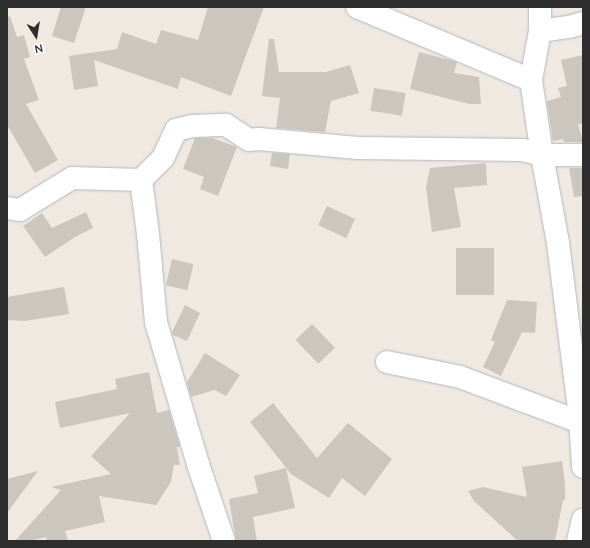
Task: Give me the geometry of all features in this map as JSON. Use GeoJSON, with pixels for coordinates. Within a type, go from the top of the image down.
{"type":"FeatureCollection","features":[{"type":"Feature","properties":{"kind":"street"},"geometry":{"type":"LineString","coordinates":[[357,7],[531,80]]}},
{"type":"Feature","properties":{"kind":"street"},"geometry":{"type":"LineString","coordinates":[[540,7],[540,31],[531,80],[542,155],[558,243],[580,422],[583,467]]}},
{"type":"Feature","properties":{"kind":"street"},"geometry":{"type":"LineString","coordinates":[[540,31],[569,27],[583,23]]}},
{"type":"Feature","properties":{"kind":"street"},"geometry":{"type":"LineString","coordinates":[[7,208],[20,210],[72,178],[141,180],[162,158],[176,130],[192,126],[226,125],[250,140],[259,139],[358,148],[523,150],[542,155],[583,155]]}},
{"type":"Feature","properties":{"kind":"street"},"geometry":{"type":"LineString","coordinates":[[141,180],[148,234],[156,322],[198,464],[224,541]]}},
{"type":"Feature","properties":{"kind":"street"},"geometry":{"type":"LineString","coordinates":[[387,362],[460,377],[580,422]]}},
{"type":"Feature","properties":{"kind":"street"},"geometry":{"type":"LineString","coordinates":[[578,541],[583,520]]}},
{"type":"Feature","properties":{"kind":"building"},"geometry":{"type":"Polygon","coordinates":[[[61,7],[86,7],[74,43],[52,36],[61,7]]]}},
{"type":"Feature","properties":{"kind":"building"},"geometry":{"type":"Polygon","coordinates":[[[208,7],[264,7],[231,96],[181,77],[178,89],[94,60],[98,86],[74,90],[69,56],[117,49],[122,32],[156,44],[161,30],[198,40],[208,7]]]}},
{"type":"Feature","properties":{"kind":"building"},"geometry":{"type":"Polygon","coordinates":[[[10,16],[17,37],[24,35],[30,57],[24,59],[39,100],[26,104],[58,160],[35,173],[7,125],[7,17],[10,16]]]}},
{"type":"Feature","properties":{"kind":"building"},"geometry":{"type":"Polygon","coordinates":[[[269,39],[274,39],[279,72],[326,72],[350,65],[359,93],[331,101],[325,132],[276,128],[280,98],[262,96],[269,39]]]}},
{"type":"Feature","properties":{"kind":"building"},"geometry":{"type":"Polygon","coordinates":[[[419,52],[457,62],[454,73],[479,77],[481,104],[469,104],[410,89],[419,52]]]}},
{"type":"Feature","properties":{"kind":"building"},"geometry":{"type":"Polygon","coordinates":[[[583,55],[583,124],[578,124],[583,142],[564,142],[563,139],[553,141],[547,101],[561,97],[558,88],[567,86],[561,60],[583,55]]]}},
{"type":"Feature","properties":{"kind":"building"},"geometry":{"type":"Polygon","coordinates":[[[374,88],[406,93],[402,116],[370,111],[374,88]]]}},
{"type":"Feature","properties":{"kind":"building"},"geometry":{"type":"Polygon","coordinates":[[[195,138],[212,138],[237,147],[218,196],[200,189],[204,177],[183,169],[195,138]]]}},
{"type":"Feature","properties":{"kind":"building"},"geometry":{"type":"Polygon","coordinates":[[[272,153],[290,154],[288,169],[270,166],[272,153]]]}},
{"type":"Feature","properties":{"kind":"building"},"geometry":{"type":"Polygon","coordinates":[[[486,163],[487,185],[454,188],[461,227],[432,232],[426,187],[430,168],[486,163]]]}},
{"type":"Feature","properties":{"kind":"building"},"geometry":{"type":"Polygon","coordinates":[[[569,168],[583,168],[583,196],[574,197],[569,168]]]}},
{"type":"Feature","properties":{"kind":"building"},"geometry":{"type":"Polygon","coordinates":[[[327,206],[355,219],[346,238],[318,225],[327,206]]]}},
{"type":"Feature","properties":{"kind":"building"},"geometry":{"type":"Polygon","coordinates":[[[86,212],[93,228],[75,237],[45,257],[23,226],[42,213],[52,228],[86,212]]]}},
{"type":"Feature","properties":{"kind":"building"},"geometry":{"type":"Polygon","coordinates":[[[456,248],[494,248],[494,295],[456,295],[456,248]]]}},
{"type":"Feature","properties":{"kind":"building"},"geometry":{"type":"Polygon","coordinates":[[[172,259],[193,264],[187,290],[166,285],[172,259]]]}},
{"type":"Feature","properties":{"kind":"building"},"geometry":{"type":"Polygon","coordinates":[[[64,287],[69,314],[25,321],[7,320],[7,297],[64,287]]]}},
{"type":"Feature","properties":{"kind":"building"},"geometry":{"type":"Polygon","coordinates":[[[507,300],[537,302],[535,333],[522,332],[501,376],[483,367],[495,342],[491,340],[507,300]]]}},
{"type":"Feature","properties":{"kind":"building"},"geometry":{"type":"Polygon","coordinates":[[[185,305],[200,313],[187,341],[173,335],[172,332],[185,305]]]}},
{"type":"Feature","properties":{"kind":"building"},"geometry":{"type":"Polygon","coordinates":[[[312,324],[335,348],[318,364],[295,340],[312,324]]]}},
{"type":"Feature","properties":{"kind":"building"},"geometry":{"type":"Polygon","coordinates":[[[205,353],[240,375],[226,396],[215,390],[191,397],[187,382],[205,353]]]}},
{"type":"Feature","properties":{"kind":"building"},"geometry":{"type":"Polygon","coordinates":[[[149,372],[157,413],[169,410],[180,447],[177,447],[180,465],[174,465],[171,482],[156,505],[99,496],[105,522],[65,531],[68,541],[47,541],[46,537],[29,541],[15,541],[61,490],[51,487],[111,474],[91,456],[130,413],[60,428],[55,402],[117,389],[115,379],[149,372]]]}},
{"type":"Feature","properties":{"kind":"building"},"geometry":{"type":"Polygon","coordinates":[[[273,403],[317,458],[348,423],[392,459],[365,496],[342,478],[329,498],[291,474],[250,422],[273,403]]]}},
{"type":"Feature","properties":{"kind":"building"},"geometry":{"type":"Polygon","coordinates":[[[562,461],[565,484],[565,500],[563,500],[555,541],[518,541],[474,501],[468,491],[483,487],[527,497],[522,467],[562,461]]]}},
{"type":"Feature","properties":{"kind":"building"},"geometry":{"type":"Polygon","coordinates":[[[286,468],[295,508],[253,517],[257,541],[236,541],[229,499],[258,493],[254,476],[286,468]]]}},
{"type":"Feature","properties":{"kind":"building"},"geometry":{"type":"Polygon","coordinates":[[[38,471],[7,513],[7,479],[38,471]]]}}]}
